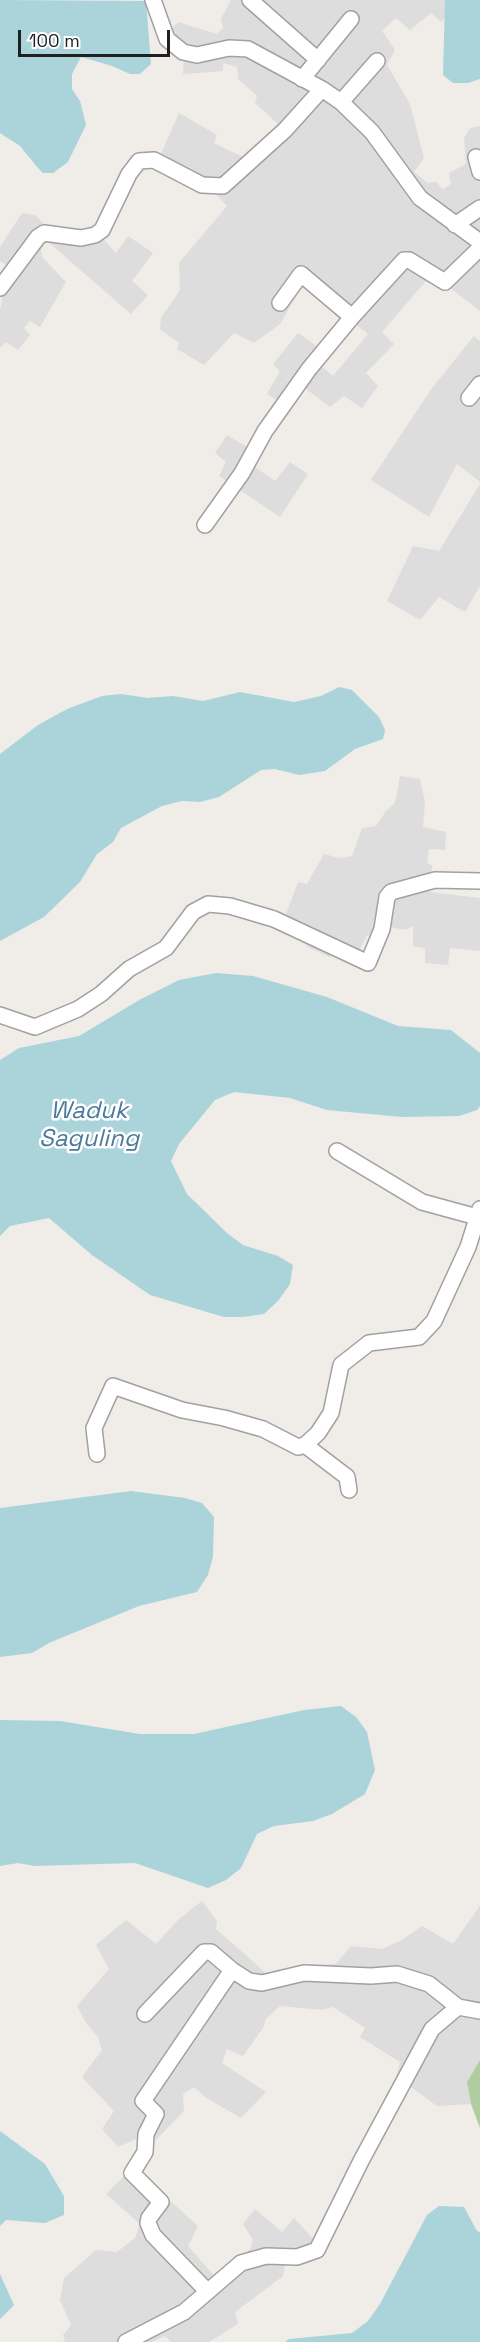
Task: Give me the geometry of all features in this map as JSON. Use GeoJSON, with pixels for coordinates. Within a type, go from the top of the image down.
{"type":"FeatureCollection","features":[{"type":"Feature","properties":{"kind":"street"},"geometry":{"type":"LineString","coordinates":[[153,0],[167,39],[183,52],[196,56],[229,48],[248,49],[322,89],[341,102],[372,132],[420,198],[480,242]]}},
{"type":"Feature","properties":{"kind":"street"},"geometry":{"type":"LineString","coordinates":[[250,0],[318,60]]}},
{"type":"Feature","properties":{"kind":"street"},"geometry":{"type":"LineString","coordinates":[[302,79],[351,19]]}},
{"type":"Feature","properties":{"kind":"street"},"geometry":{"type":"LineString","coordinates":[[341,102],[377,61]]}},
{"type":"Feature","properties":{"kind":"street"},"geometry":{"type":"LineString","coordinates":[[0,288],[38,237],[49,233],[88,237],[102,230],[129,174],[139,161],[154,160],[202,185],[223,186],[285,130],[322,89]]}},
{"type":"Feature","properties":{"kind":"street"},"geometry":{"type":"LineString","coordinates":[[455,225],[480,208]]}},
{"type":"Feature","properties":{"kind":"street"},"geometry":{"type":"LineString","coordinates":[[205,525],[242,473],[265,431],[309,369],[404,260],[409,260],[445,282],[480,248]]}},
{"type":"Feature","properties":{"kind":"street"},"geometry":{"type":"LineString","coordinates":[[280,303],[301,274],[352,317]]}},
{"type":"Feature","properties":{"kind":"street"},"geometry":{"type":"LineString","coordinates":[[469,398],[480,384]]}},
{"type":"Feature","properties":{"kind":"street"},"geometry":{"type":"LineString","coordinates":[[0,1015],[35,1027],[78,1009],[101,994],[129,969],[166,948],[193,912],[208,904],[231,906],[274,919],[368,963],[382,930],[391,892],[435,880],[480,881]]}},
{"type":"Feature","properties":{"kind":"street"},"geometry":{"type":"LineString","coordinates":[[97,1454],[94,1428],[113,1386],[182,1410],[224,1418],[263,1429],[298,1447],[305,1445],[318,1433],[331,1413],[341,1365],[369,1343],[400,1337],[413,1338],[425,1333],[430,1327],[454,1279],[479,1213],[422,1202],[337,1151]]}},
{"type":"Feature","properties":{"kind":"street"},"geometry":{"type":"LineString","coordinates":[[305,1445],[346,1478],[349,1490]]}},
{"type":"Feature","properties":{"kind":"street"},"geometry":{"type":"LineString","coordinates":[[145,2014],[204,1952],[211,1952],[249,1981],[262,1983],[304,1973],[403,1975],[429,1984],[458,2007],[480,2011]]}},
{"type":"Feature","properties":{"kind":"street"},"geometry":{"type":"LineString","coordinates":[[207,2291],[153,2235],[149,2218],[161,2202],[132,2173],[145,2152],[146,2134],[156,2114],[143,2101],[232,1970]]}},
{"type":"Feature","properties":{"kind":"street"},"geometry":{"type":"LineString","coordinates":[[126,2342],[183,2312],[230,2271],[254,2258],[297,2257],[314,2253],[320,2247],[361,2161],[421,2047],[432,2029],[458,2007]]}},
{"type":"Feature","properties":{"kind":"shaded area"},"geometry":{"type":"Polygon","coordinates":[[[231,0],[446,0],[453,10],[441,22],[431,13],[410,30],[396,18],[382,31],[395,50],[387,65],[410,104],[424,158],[414,172],[428,183],[436,182],[443,189],[451,184],[449,173],[466,164],[464,138],[470,128],[480,126],[480,311],[449,287],[426,281],[382,332],[394,344],[366,373],[378,386],[362,408],[344,396],[330,407],[302,386],[286,406],[267,394],[280,371],[273,364],[298,333],[326,353],[320,365],[333,376],[368,334],[303,284],[280,324],[254,343],[234,333],[204,365],[177,349],[179,343],[160,329],[161,318],[180,290],[179,263],[227,206],[216,194],[156,165],[179,113],[217,135],[214,143],[245,158],[279,125],[255,103],[257,96],[238,79],[237,67],[223,63],[223,71],[183,74],[184,60],[169,51],[162,40],[178,22],[217,34],[223,28],[221,19],[231,0]]]}},
{"type":"Feature","properties":{"kind":"shaded area"},"geometry":{"type":"Polygon","coordinates":[[[22,213],[35,215],[50,230],[75,233],[94,229],[116,253],[128,236],[153,253],[132,281],[148,295],[131,314],[47,241],[41,249],[42,257],[66,282],[40,327],[30,321],[24,328],[30,335],[18,350],[6,342],[0,348],[2,303],[0,275],[6,265],[0,261],[0,247],[22,213]]]}},
{"type":"Feature","properties":{"kind":"shaded area"},"geometry":{"type":"Polygon","coordinates":[[[474,336],[480,341],[480,482],[457,464],[429,517],[371,480],[432,388],[474,336]]]}},
{"type":"Feature","properties":{"kind":"shaded area"},"geometry":{"type":"Polygon","coordinates":[[[227,435],[258,454],[252,465],[275,481],[290,462],[308,474],[280,517],[219,476],[226,462],[215,453],[227,435]]]}},
{"type":"Feature","properties":{"kind":"shaded area"},"geometry":{"type":"Polygon","coordinates":[[[480,484],[480,586],[465,612],[439,597],[420,620],[387,601],[413,546],[439,551],[480,484]]]}},
{"type":"Feature","properties":{"kind":"shaded area"},"geometry":{"type":"Polygon","coordinates":[[[400,776],[420,779],[425,802],[423,827],[446,832],[445,850],[429,849],[427,863],[432,865],[430,892],[480,898],[480,951],[450,948],[448,965],[425,963],[425,948],[413,946],[413,926],[406,930],[389,927],[384,938],[367,935],[357,955],[335,951],[329,957],[306,946],[306,936],[282,925],[298,882],[307,884],[324,854],[339,858],[352,856],[362,828],[376,826],[386,811],[395,803],[400,776]]]}},
{"type":"Feature","properties":{"kind":"shaded area"},"geometry":{"type":"Polygon","coordinates":[[[202,1901],[217,1921],[216,1929],[266,1973],[304,1965],[336,1964],[351,1946],[382,1949],[402,1940],[422,1926],[453,1944],[480,1906],[480,2060],[467,2082],[471,2104],[437,2106],[396,2079],[400,2062],[360,2037],[365,2028],[333,2007],[322,2010],[280,2006],[266,2019],[263,2028],[243,2056],[227,2049],[222,2063],[266,2092],[241,2118],[205,2097],[194,2087],[183,2094],[184,2111],[151,2145],[138,2138],[118,2147],[102,2129],[114,2111],[82,2077],[102,2050],[98,2037],[86,2023],[77,2006],[109,1969],[96,1945],[126,1920],[156,1944],[180,1918],[202,1901]]]}},
{"type":"Feature","properties":{"kind":"shaded area"},"geometry":{"type":"Polygon","coordinates":[[[133,2167],[198,2226],[188,2246],[216,2278],[250,2249],[253,2240],[243,2224],[255,2209],[282,2232],[294,2218],[316,2242],[294,2264],[285,2265],[283,2276],[235,2312],[238,2324],[209,2342],[171,2342],[165,2336],[151,2342],[65,2342],[63,2335],[71,2325],[60,2300],[64,2278],[96,2250],[117,2252],[135,2238],[140,2224],[106,2194],[133,2167]]]}},
{"type":"Feature","properties":{"kind":"green space"},"geometry":{"type":"Polygon","coordinates":[[[480,2060],[480,2128],[471,2104],[467,2082],[480,2060]]]}},
{"type":"Feature","properties":{"kind":"water"},"geometry":{"type":"Polygon","coordinates":[[[0,0],[146,1],[151,64],[140,74],[130,74],[81,57],[72,74],[72,89],[80,101],[86,125],[68,162],[53,173],[43,173],[20,146],[0,133],[0,0]]]}},
{"type":"Feature","properties":{"kind":"water"},"geometry":{"type":"Polygon","coordinates":[[[445,0],[480,0],[480,79],[468,83],[453,83],[443,75],[445,0]]]}},
{"type":"Feature","properties":{"kind":"water"},"geometry":{"type":"Polygon","coordinates":[[[339,687],[352,690],[379,717],[385,730],[383,739],[355,749],[325,771],[299,775],[275,769],[261,770],[219,797],[200,802],[182,801],[162,806],[121,828],[113,842],[97,854],[80,882],[44,917],[0,941],[0,754],[38,725],[67,709],[102,696],[121,694],[148,698],[173,696],[203,701],[240,692],[294,702],[321,696],[339,687]]]}},
{"type":"Feature","properties":{"kind":"water","name":"Waduk Saguling"},"geometry":{"type":"Polygon","coordinates":[[[216,973],[253,976],[327,997],[398,1026],[451,1030],[480,1053],[480,1106],[477,1110],[459,1116],[402,1117],[327,1110],[290,1098],[234,1092],[215,1100],[179,1144],[171,1161],[187,1194],[227,1233],[243,1245],[278,1256],[293,1265],[290,1284],[278,1301],[264,1314],[243,1317],[224,1317],[150,1295],[92,1255],[49,1218],[10,1226],[0,1236],[0,1060],[19,1048],[79,1036],[141,999],[179,980],[216,973]]]}},
{"type":"Feature","properties":{"kind":"water"},"geometry":{"type":"Polygon","coordinates":[[[131,1491],[185,1498],[202,1503],[214,1517],[213,1557],[208,1575],[197,1592],[139,1606],[49,1643],[32,1653],[0,1657],[0,1508],[131,1491]]]}},
{"type":"Feature","properties":{"kind":"water"},"geometry":{"type":"Polygon","coordinates":[[[341,1706],[356,1717],[367,1732],[375,1770],[365,1794],[332,1814],[313,1821],[274,1826],[257,1834],[241,1868],[226,1880],[208,1888],[135,1863],[35,1866],[18,1863],[0,1866],[0,1720],[60,1721],[140,1734],[194,1734],[304,1710],[341,1706]]]}},
{"type":"Feature","properties":{"kind":"water"},"geometry":{"type":"Polygon","coordinates":[[[0,2131],[45,2164],[64,2196],[64,2215],[45,2223],[6,2220],[0,2226],[0,2131]]]}},
{"type":"Feature","properties":{"kind":"water"},"geometry":{"type":"Polygon","coordinates":[[[439,2206],[464,2207],[477,2231],[480,2232],[480,2342],[285,2342],[289,2339],[352,2333],[368,2321],[380,2304],[427,2215],[439,2206]]]}},
{"type":"Feature","properties":{"kind":"water"},"geometry":{"type":"Polygon","coordinates":[[[0,2274],[14,2305],[0,2319],[0,2274]]]}}]}
